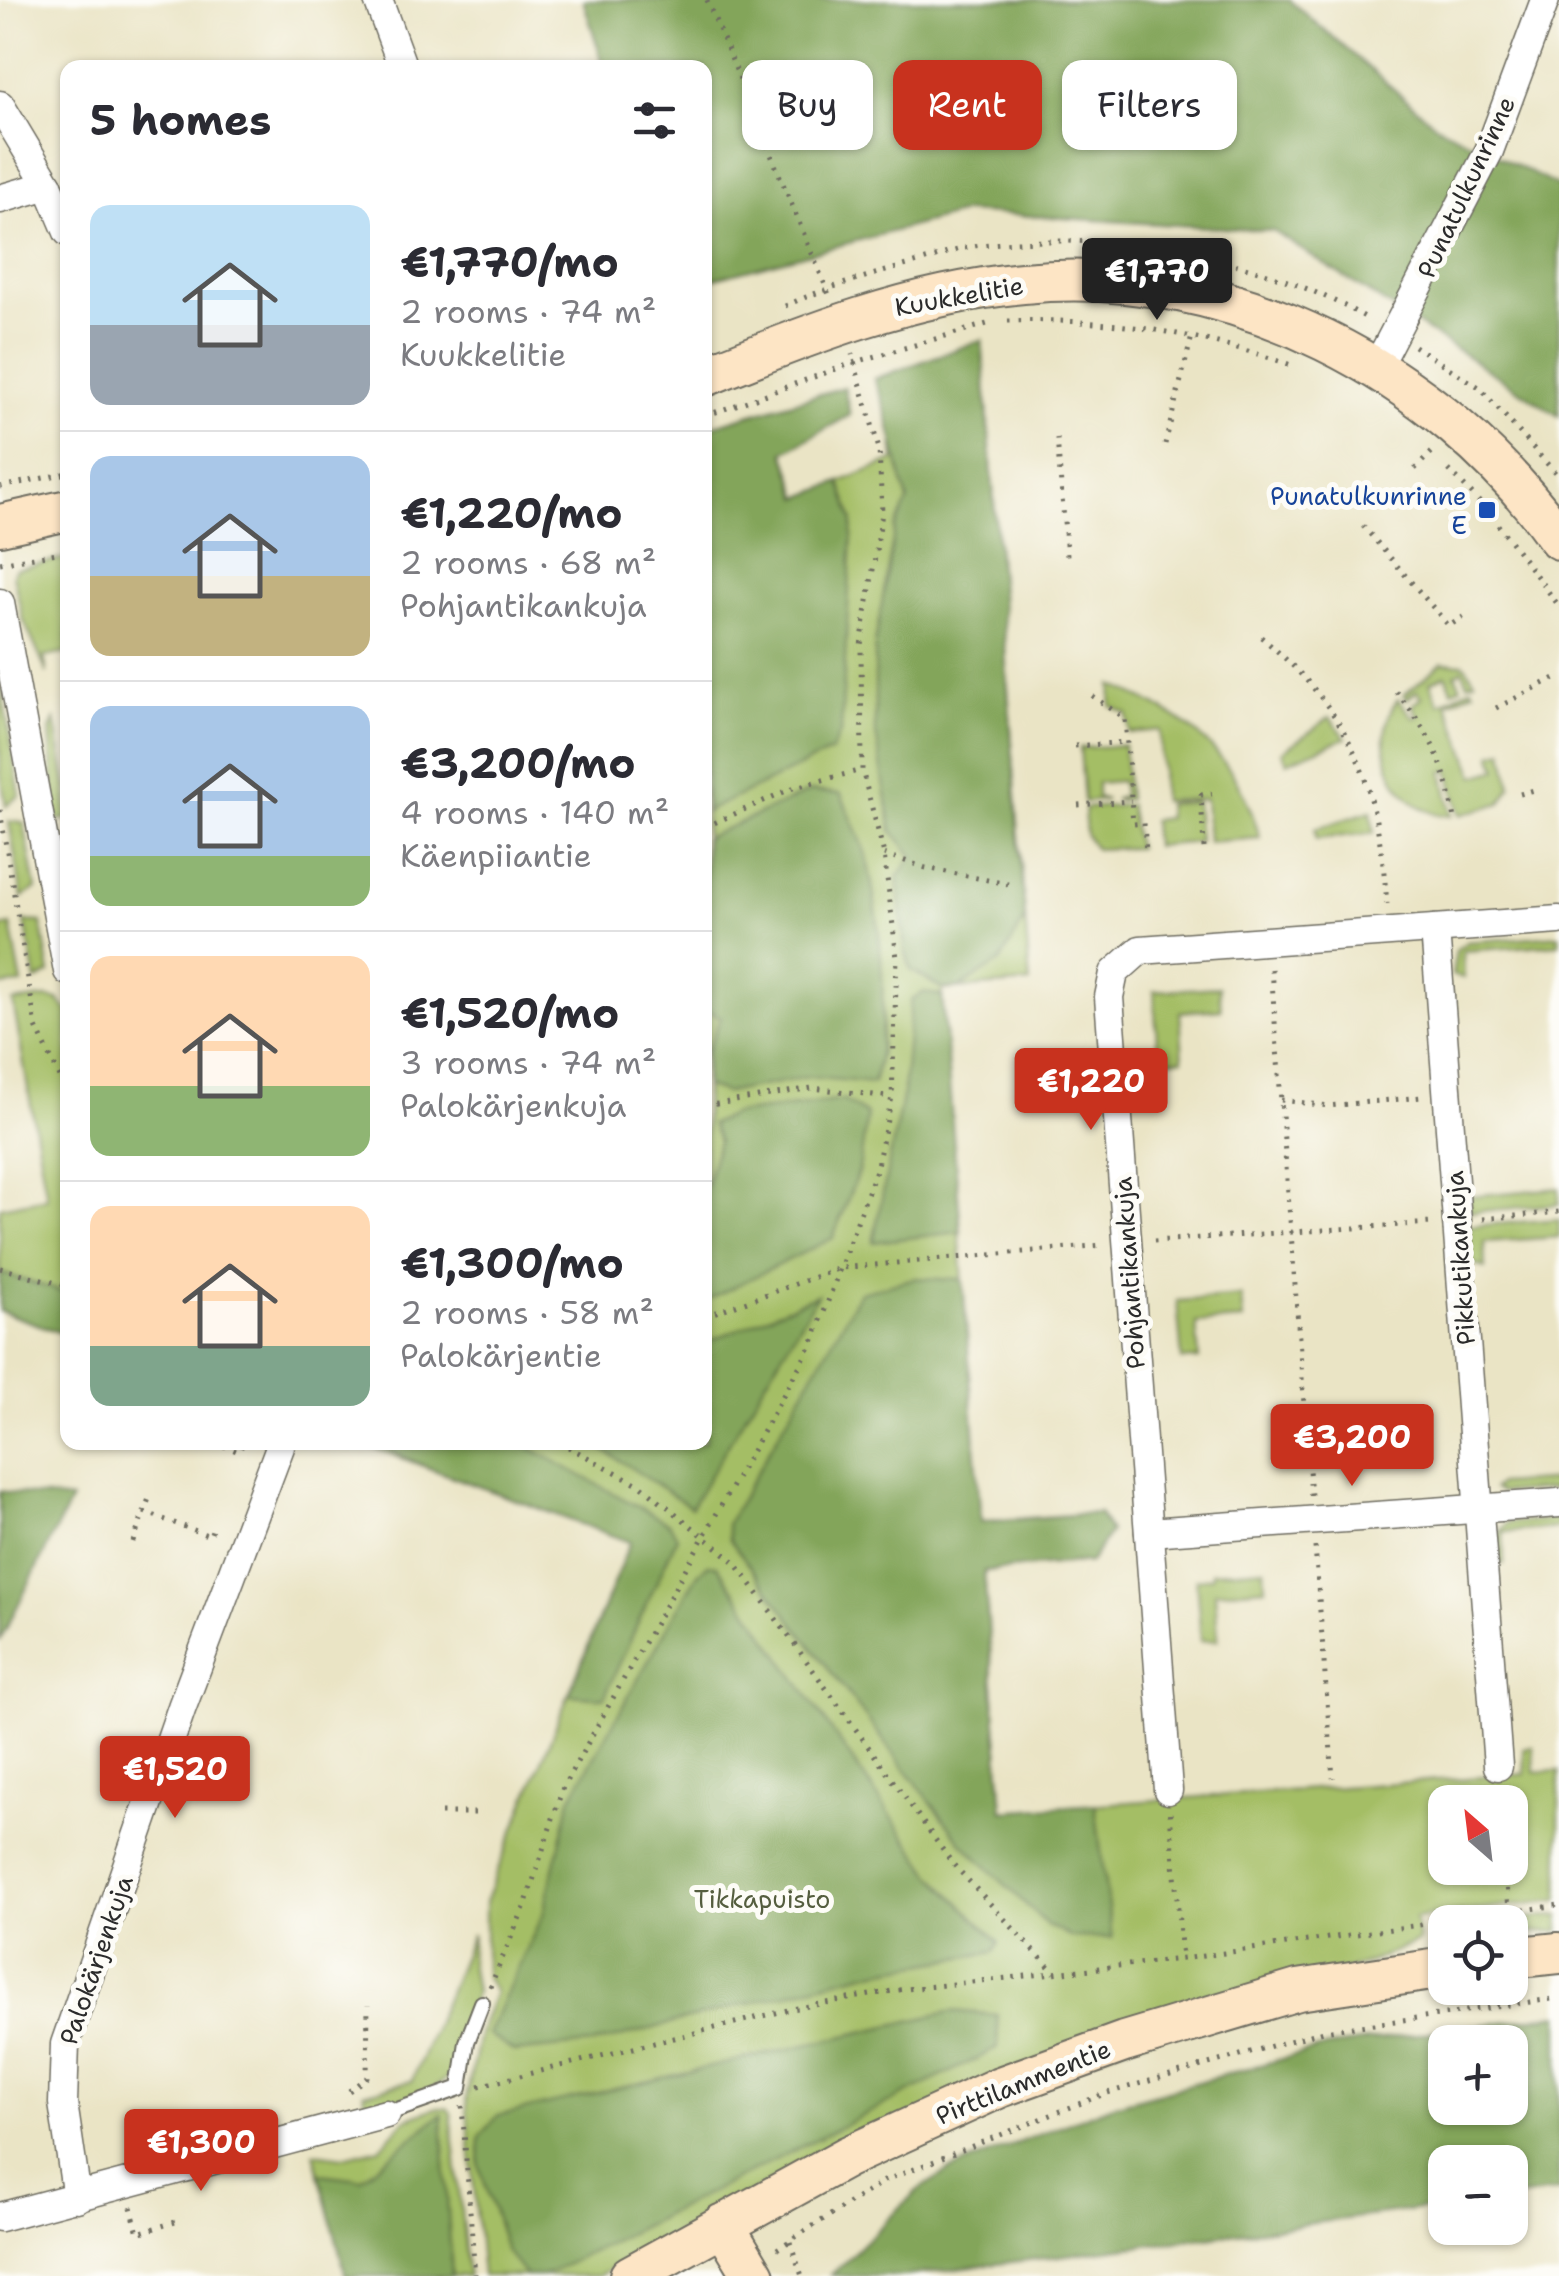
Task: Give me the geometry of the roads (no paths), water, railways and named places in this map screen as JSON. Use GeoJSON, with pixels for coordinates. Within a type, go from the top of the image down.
{"type":"FeatureCollection","features":[{"type":"Feature","properties":{"kind":"street"},"geometry":{"type":"LineString","coordinates":[[378,0],[400,60]]}},
{"type":"Feature","properties":{"kind":"street","name":"Punatulkunrinne"},"geometry":{"type":"LineString","coordinates":[[1376,368],[1489,151],[1545,0]]}},
{"type":"Feature","properties":{"kind":"street"},"geometry":{"type":"LineString","coordinates":[[0,105],[48,185],[60,213]]}},
{"type":"Feature","properties":{"kind":"street"},"geometry":{"type":"LineString","coordinates":[[0,199],[48,185]]}},
{"type":"Feature","properties":{"kind":"street","name":"Kuukkelitie"},"geometry":{"type":"LineString","coordinates":[[712,373],[840,322],[984,288],[1108,282],[1232,304],[1282,322],[1376,368],[1455,427],[1521,492],[1559,539]]}},
{"type":"Feature","properties":{"kind":"street"},"geometry":{"type":"LineString","coordinates":[[0,524],[60,512]]}},
{"type":"Feature","properties":{"kind":"street"},"geometry":{"type":"LineString","coordinates":[[0,603],[60,908]]}},
{"type":"Feature","properties":{"kind":"street","name":"Pohjantikankuja"},"geometry":{"type":"LineString","coordinates":[[1168,1790],[1108,997],[1120,963],[1140,950],[1559,920]]}},
{"type":"Feature","properties":{"kind":"street","name":"Pikkutikankuja"},"geometry":{"type":"LineString","coordinates":[[1435,929],[1498,1766]]}},
{"type":"Feature","properties":{"kind":"street","name":"Palokärjenkuja"},"geometry":{"type":"LineString","coordinates":[[77,2198],[63,2103],[65,2044],[182,1707],[279,1450]]}},
{"type":"Feature","properties":{"kind":"street"},"geometry":{"type":"LineString","coordinates":[[1149,1532],[1559,1503]]}},
{"type":"Feature","properties":{"kind":"street"},"geometry":{"type":"LineString","coordinates":[[1528,1956],[1559,1953]]}},
{"type":"Feature","properties":{"kind":"street","name":"Pirttilammentie"},"geometry":{"type":"LineString","coordinates":[[630,2276],[847,2157],[1000,2086],[1298,1990],[1428,1971]]}},
{"type":"Feature","properties":{"kind":"street"},"geometry":{"type":"LineString","coordinates":[[0,2217],[386,2114]]}},
{"type":"Feature","properties":{"kind":"street"},"geometry":{"type":"LineString","coordinates":[[723,2224],[751,2271]]}},
{"type":"Feature","properties":{"kind":"lane"},"geometry":{"type":"LineString","coordinates":[[386,2114],[460,2088],[466,2042],[482,2003]]}},
{"type":"Feature","properties":{"kind":"place","name":"Punatulkunrinne E"},"geometry":{"type":"Point","coordinates":[1487,510]}},
{"type":"Feature","properties":{"kind":"park label","name":"Tikkapuisto"},"geometry":{"type":"Point","coordinates":[762,1899]}}]}
